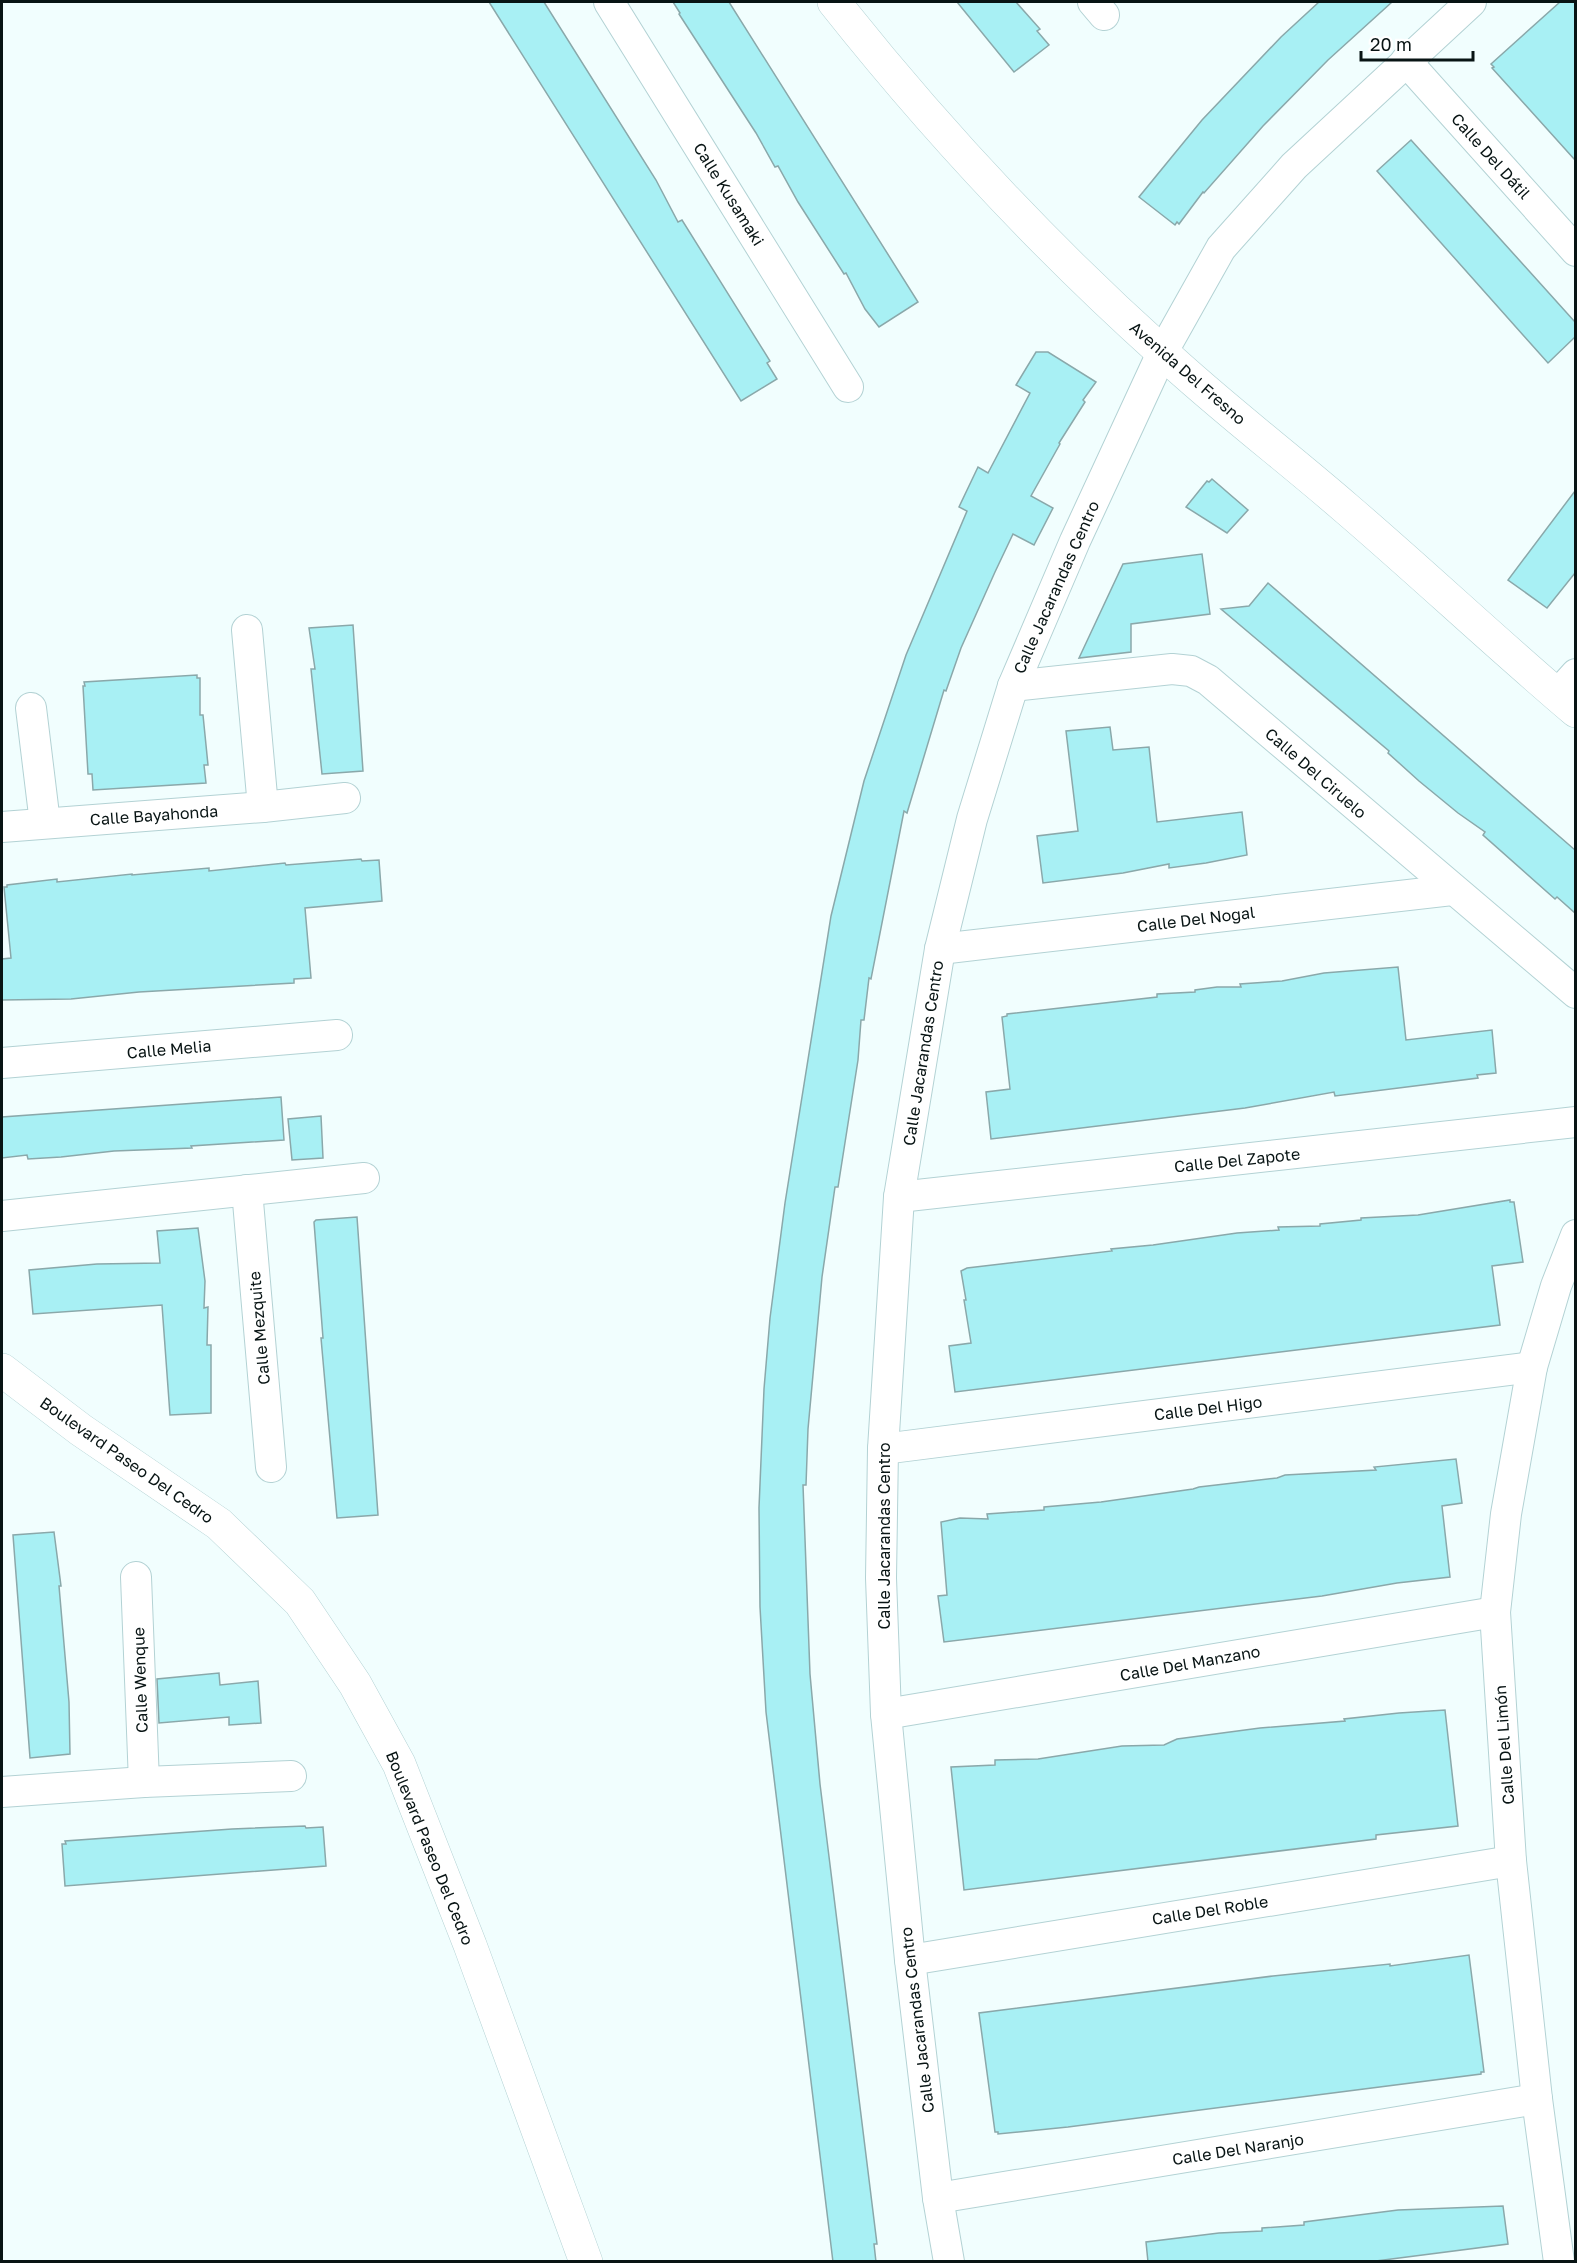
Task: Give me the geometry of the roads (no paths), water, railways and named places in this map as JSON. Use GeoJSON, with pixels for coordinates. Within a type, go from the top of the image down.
{"type":"FeatureCollection","features":[{"type":"Feature","properties":{"kind":"street","name":"Calle Kusamaki"},"geometry":{"type":"LineString","coordinates":[[609,2],[848,387]]}},
{"type":"Feature","properties":{"kind":"street","name":"Avenida Del Fresno"},"geometry":{"type":"LineString","coordinates":[[834,2],[877,56],[971,163],[1162,353],[1569,694]]}},
{"type":"Feature","properties":{"kind":"street","name":"Calle Jacarandas Centro"},"geometry":{"type":"LineString","coordinates":[[949,2262],[938,2198],[910,1960],[886,1714],[881,1578],[883,1449],[899,1197],[940,949],[972,819],[1013,686],[1075,541],[1162,353],[1221,248],[1294,166],[1472,2]]}},
{"type":"Feature","properties":{"kind":"street","name":"Calle Del Dátil"},"geometry":{"type":"LineString","coordinates":[[1406,61],[1575,251]]}},
{"type":"Feature","properties":{"kind":"street"},"geometry":{"type":"LineString","coordinates":[[247,630],[263,807]]}},
{"type":"Feature","properties":{"kind":"street","name":"Calle Del Ciruelo"},"geometry":{"type":"LineString","coordinates":[[1013,686],[1172,669],[1191,670],[1208,680],[1575,993]]}},
{"type":"Feature","properties":{"kind":"street"},"geometry":{"type":"LineString","coordinates":[[31,708],[45,823]]}},
{"type":"Feature","properties":{"kind":"street","name":"Calle Bayahonda"},"geometry":{"type":"LineString","coordinates":[[2,827],[263,807],[345,798]]}},
{"type":"Feature","properties":{"kind":"street","name":"Calle Del Nogal"},"geometry":{"type":"LineString","coordinates":[[940,949],[1452,890]]}},
{"type":"Feature","properties":{"kind":"street","name":"Calle Melia"},"geometry":{"type":"LineString","coordinates":[[2,1063],[337,1035]]}},
{"type":"Feature","properties":{"kind":"street","name":"Calle Del Zapote"},"geometry":{"type":"LineString","coordinates":[[899,1197],[1575,1122]]}},
{"type":"Feature","properties":{"kind":"street"},"geometry":{"type":"LineString","coordinates":[[2,1216],[364,1178]]}},
{"type":"Feature","properties":{"kind":"street","name":"Calle Mezquite"},"geometry":{"type":"LineString","coordinates":[[247,1190],[271,1467]]}},
{"type":"Feature","properties":{"kind":"street","name":"Calle Del Limón"},"geometry":{"type":"LineString","coordinates":[[1559,2262],[1537,2099],[1511,1861],[1495,1612],[1506,1514],[1532,1367],[1556,1286],[1575,1235]]}},
{"type":"Feature","properties":{"kind":"street","name":"Calle Del Higo"},"geometry":{"type":"LineString","coordinates":[[883,1449],[1532,1367]]}},
{"type":"Feature","properties":{"kind":"street","name":"Boulevard Paseo Del Cedro"},"geometry":{"type":"LineString","coordinates":[[2,1370],[81,1430],[219,1524],[300,1602],[355,1684],[399,1764],[470,1945],[586,2262]]}},
{"type":"Feature","properties":{"kind":"street","name":"Calle Wenque"},"geometry":{"type":"LineString","coordinates":[[136,1577],[144,1782]]}},
{"type":"Feature","properties":{"kind":"street","name":"Calle Del Manzano"},"geometry":{"type":"LineString","coordinates":[[886,1714],[1495,1612]]}},
{"type":"Feature","properties":{"kind":"street"},"geometry":{"type":"LineString","coordinates":[[2,1792],[144,1782],[291,1776]]}},
{"type":"Feature","properties":{"kind":"street","name":"Calle Del Roble"},"geometry":{"type":"LineString","coordinates":[[910,1960],[1511,1861]]}},
{"type":"Feature","properties":{"kind":"street","name":"Calle Del Naranjo"},"geometry":{"type":"LineString","coordinates":[[938,2198],[1537,2099]]}}]}
